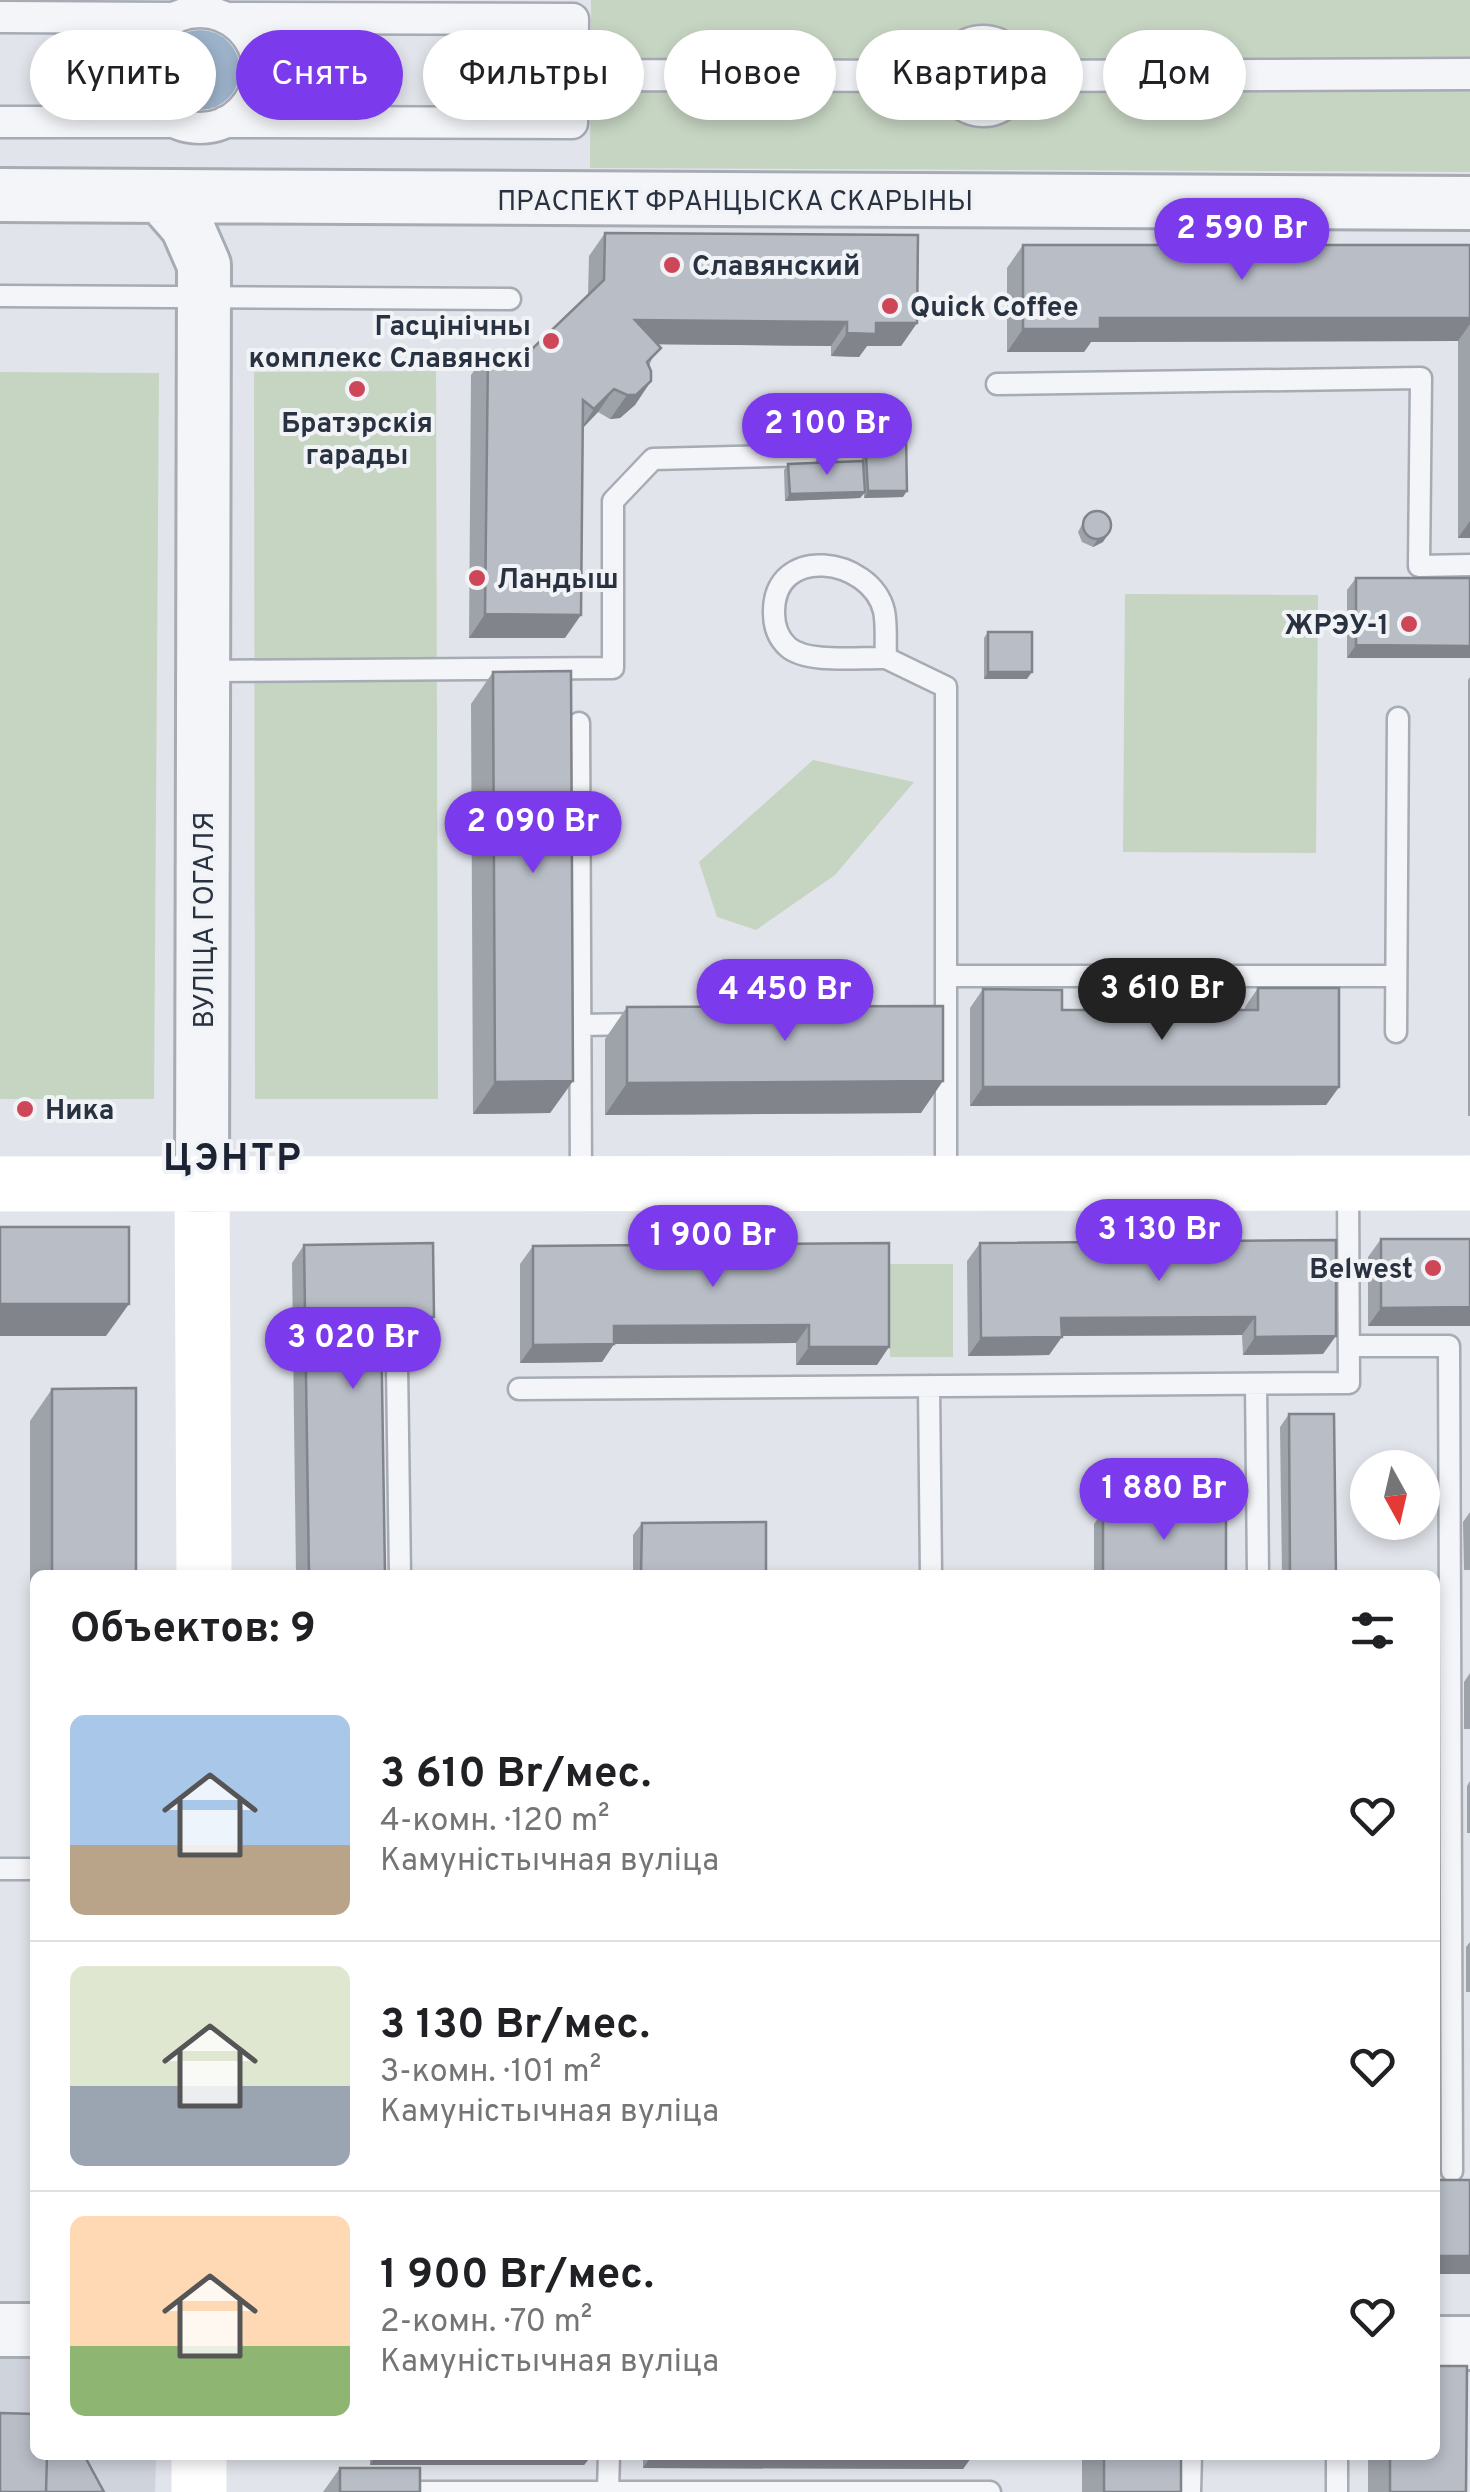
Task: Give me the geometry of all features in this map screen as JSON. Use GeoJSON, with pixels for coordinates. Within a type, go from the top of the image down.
{"type":"FeatureCollection","features":[{"type":"Feature","properties":{"kind":"main road"},"geometry":{"type":"LineString","coordinates":[[0,1184],[1470,1183]]}},
{"type":"Feature","properties":{"kind":"main road","name":"ВУЛІЦА ГОГАЛЯ"},"geometry":{"type":"LineString","coordinates":[[202,1185],[204,1570]]}},
{"type":"Feature","properties":{"kind":"main road"},"geometry":{"type":"LineString","coordinates":[[199,2460],[199,2492]]}},
{"type":"Feature","properties":{"kind":"street"},"geometry":{"type":"LineString","coordinates":[[0,17],[174,18],[200,11],[226,18],[573,18],[573,30]]}},
{"type":"Feature","properties":{"kind":"street"},"geometry":{"type":"LineString","coordinates":[[174,18],[158,28],[145,47],[141,70],[145,92],[158,111],[174,122]]}},
{"type":"Feature","properties":{"kind":"street"},"geometry":{"type":"LineString","coordinates":[[0,122],[174,122],[199,129],[224,122],[241,112],[254,92],[258,70],[254,48],[241,28],[226,18]]}},
{"type":"Feature","properties":{"kind":"street"},"geometry":{"type":"LineString","coordinates":[[1083,76],[1470,74]]}},
{"type":"Feature","properties":{"kind":"street"},"geometry":{"type":"LineString","coordinates":[[644,75],[856,76]]}},
{"type":"Feature","properties":{"kind":"street"},"geometry":{"type":"LineString","coordinates":[[224,122],[572,120]]}},
{"type":"Feature","properties":{"kind":"street","name":"ПРАСПЕКТ ФРАНЦЫСКА СКАРЫНЫ"},"geometry":{"type":"LineString","coordinates":[[0,196],[1470,202]]}},
{"type":"Feature","properties":{"kind":"street","name":"ВУЛІЦА ГОГАЛЯ"},"geometry":{"type":"LineString","coordinates":[[161,196],[187,226],[204,282],[202,1185]]}},
{"type":"Feature","properties":{"kind":"street","name":"ВУЛІЦА ГОГАЛЯ"},"geometry":{"type":"LineString","coordinates":[[204,282],[222,226],[248,196]]}},
{"type":"Feature","properties":{"kind":"street"},"geometry":{"type":"LineString","coordinates":[[0,2330],[30,2330]]}},
{"type":"Feature","properties":{"kind":"street"},"geometry":{"type":"LineString","coordinates":[[1440,2343],[1470,2343]]}},
{"type":"Feature","properties":{"kind":"lane"},"geometry":{"type":"LineString","coordinates":[[0,296],[204,282],[510,299]]}},
{"type":"Feature","properties":{"kind":"lane"},"geometry":{"type":"LineString","coordinates":[[998,384],[1421,378],[1419,566],[1470,566]]}},
{"type":"Feature","properties":{"kind":"lane"},"geometry":{"type":"LineString","coordinates":[[203,671],[612,668],[614,501],[653,459],[808,456]]}},
{"type":"Feature","properties":{"kind":"lane"},"geometry":{"type":"LineString","coordinates":[[886,658],[884,609],[865,582],[838,566],[802,567],[781,580],[774,598],[774,626],[789,648],[813,657],[886,658],[946,687],[947,976],[937,1022],[946,1183]]}},
{"type":"Feature","properties":{"kind":"lane"},"geometry":{"type":"LineString","coordinates":[[1396,1032],[1398,718]]}},
{"type":"Feature","properties":{"kind":"lane"},"geometry":{"type":"LineString","coordinates":[[579,723],[581,1185]]}},
{"type":"Feature","properties":{"kind":"lane"},"geometry":{"type":"LineString","coordinates":[[947,976],[1396,976]]}},
{"type":"Feature","properties":{"kind":"lane"},"geometry":{"type":"LineString","coordinates":[[580,1025],[657,1024]]}},
{"type":"Feature","properties":{"kind":"lane"},"geometry":{"type":"LineString","coordinates":[[519,1389],[1349,1383],[1348,1184]]}},
{"type":"Feature","properties":{"kind":"lane"},"geometry":{"type":"LineString","coordinates":[[1349,1346],[1450,1346],[1443,1629],[1444,2004],[1461,2044],[1452,2171]]}},
{"type":"Feature","properties":{"kind":"lane"},"geometry":{"type":"LineString","coordinates":[[397,1366],[400,1570]]}},
{"type":"Feature","properties":{"kind":"lane"},"geometry":{"type":"LineString","coordinates":[[1256,1384],[1258,1570]]}},
{"type":"Feature","properties":{"kind":"lane"},"geometry":{"type":"LineString","coordinates":[[928,1386],[931,1570]]}},
{"type":"Feature","properties":{"kind":"lane"},"geometry":{"type":"LineString","coordinates":[[0,1869],[30,1869]]}},
{"type":"Feature","properties":{"kind":"lane"},"geometry":{"type":"LineString","coordinates":[[608,2490],[609,2460]]}},
{"type":"Feature","properties":{"kind":"lane"},"geometry":{"type":"LineString","coordinates":[[1190,2460],[1190,2492]]}},
{"type":"Feature","properties":{"kind":"lane"},"geometry":{"type":"LineString","coordinates":[[1336,2492],[1337,2460]]}},
{"type":"Feature","properties":{"kind":"lane"},"geometry":{"type":"LineString","coordinates":[[418,2492],[990,2492]]}},
{"type":"Feature","properties":{"kind":"shaded area"},"geometry":{"type":"Polygon","coordinates":[[[0,2353],[30,2353],[30,2460],[156,2460],[155,2492],[0,2492],[0,2353]]]}},
{"type":"Feature","properties":{"kind":"green space"},"geometry":{"type":"Polygon","coordinates":[[[591,0],[1470,0],[1470,172],[590,168],[590,120],[644,120],[644,30],[591,30],[591,0]]]}},
{"type":"Feature","properties":{"kind":"green space"},"geometry":{"type":"Polygon","coordinates":[[[436,371],[438,1099],[255,1099],[254,372],[436,371]]]}},
{"type":"Feature","properties":{"kind":"green space"},"geometry":{"type":"Polygon","coordinates":[[[0,372],[159,373],[154,1099],[0,1099],[0,372]]]}},
{"type":"Feature","properties":{"kind":"green space"},"geometry":{"type":"Polygon","coordinates":[[[1125,594],[1318,595],[1316,853],[1123,852],[1125,594]]]}},
{"type":"Feature","properties":{"kind":"green space"},"geometry":{"type":"Polygon","coordinates":[[[813,760],[914,782],[835,875],[756,930],[717,917],[699,862],[813,760]]]}},
{"type":"Feature","properties":{"kind":"green space"},"geometry":{"type":"Polygon","coordinates":[[[890,1264],[953,1264],[953,1357],[890,1357],[890,1264]]]}},
{"type":"Feature","properties":{"kind":"water"},"geometry":{"type":"Polygon","coordinates":[[[216,34],[233,48],[236,87],[216,106],[216,34]]]}},
{"type":"Feature","properties":{"kind":"building"},"geometry":{"type":"Polygon","coordinates":[[[605,233],[918,235],[917,323],[876,323],[876,334],[847,333],[847,322],[635,320],[661,348],[647,362],[651,381],[636,395],[614,389],[594,409],[583,400],[581,615],[485,614],[488,351],[530,351],[604,280],[605,233]]]}},
{"type":"Feature","properties":{"kind":"building"},"geometry":{"type":"Polygon","coordinates":[[[1023,245],[1470,245],[1470,318],[1100,318],[1100,329],[1023,329],[1023,245]]]}},
{"type":"Feature","properties":{"kind":"building"},"geometry":{"type":"Polygon","coordinates":[[[906,437],[907,491],[868,491],[865,438],[906,437]]]}},
{"type":"Feature","properties":{"kind":"building"},"geometry":{"type":"Polygon","coordinates":[[[863,461],[865,492],[790,494],[788,464],[863,461]]]}},
{"type":"Feature","properties":{"kind":"building"},"geometry":{"type":"Polygon","coordinates":[[[1097,511],[1107,515],[1111,525],[1107,535],[1097,539],[1087,535],[1083,525],[1087,515],[1097,511]]]}},
{"type":"Feature","properties":{"kind":"building","name":"ЖРЭУ-1"},"geometry":{"type":"Polygon","coordinates":[[[1356,578],[1470,578],[1470,646],[1356,645],[1356,578]]]}},
{"type":"Feature","properties":{"kind":"building"},"geometry":{"type":"Polygon","coordinates":[[[988,632],[1032,632],[1032,672],[988,672],[988,632]]]}},
{"type":"Feature","properties":{"kind":"building"},"geometry":{"type":"Polygon","coordinates":[[[571,671],[573,1081],[495,1082],[493,672],[571,671]]]}},
{"type":"Feature","properties":{"kind":"building"},"geometry":{"type":"Polygon","coordinates":[[[1258,988],[1339,988],[1339,1087],[983,1087],[983,989],[1062,990],[1062,1010],[1258,1010],[1258,988]]]}},
{"type":"Feature","properties":{"kind":"building"},"geometry":{"type":"Polygon","coordinates":[[[943,1006],[943,1081],[627,1083],[627,1007],[943,1006]]]}},
{"type":"Feature","properties":{"kind":"building"},"geometry":{"type":"Polygon","coordinates":[[[0,1227],[129,1227],[129,1304],[0,1304],[0,1227]]]}},
{"type":"Feature","properties":{"kind":"building"},"geometry":{"type":"Polygon","coordinates":[[[1381,1239],[1470,1239],[1470,1307],[1381,1308],[1381,1239]]]}},
{"type":"Feature","properties":{"kind":"building"},"geometry":{"type":"Polygon","coordinates":[[[1336,1240],[1336,1336],[1255,1337],[1255,1317],[1061,1318],[1062,1337],[981,1338],[980,1243],[1336,1240]]]}},
{"type":"Feature","properties":{"kind":"building"},"geometry":{"type":"Polygon","coordinates":[[[433,1243],[434,1317],[381,1317],[385,1570],[309,1570],[304,1245],[433,1243]]]}},
{"type":"Feature","properties":{"kind":"building"},"geometry":{"type":"Polygon","coordinates":[[[889,1243],[889,1347],[809,1347],[809,1325],[614,1326],[614,1344],[533,1345],[533,1246],[889,1243]]]}},
{"type":"Feature","properties":{"kind":"building"},"geometry":{"type":"Polygon","coordinates":[[[136,1388],[136,1570],[52,1570],[52,1389],[136,1388]]]}},
{"type":"Feature","properties":{"kind":"building"},"geometry":{"type":"Polygon","coordinates":[[[1289,1414],[1334,1414],[1336,1570],[1290,1570],[1289,1414]]]}},
{"type":"Feature","properties":{"kind":"building"},"geometry":{"type":"Polygon","coordinates":[[[1103,1511],[1226,1511],[1226,1570],[1103,1570],[1103,1511]]]}},
{"type":"Feature","properties":{"kind":"building"},"geometry":{"type":"Polygon","coordinates":[[[766,1522],[766,1570],[641,1570],[642,1523],[766,1522]]]}},
{"type":"Feature","properties":{"kind":"building"},"geometry":{"type":"Polygon","coordinates":[[[1440,2180],[1470,2180],[1470,2256],[1440,2256],[1440,2180]]]}},
{"type":"Feature","properties":{"kind":"building"},"geometry":{"type":"Polygon","coordinates":[[[1440,2366],[1467,2366],[1466,2492],[1390,2492],[1390,2460],[1440,2460],[1440,2366]]]}},
{"type":"Feature","properties":{"kind":"building"},"geometry":{"type":"Polygon","coordinates":[[[0,2413],[30,2414],[30,2460],[47,2460],[46,2492],[0,2492],[0,2413]]]}},
{"type":"Feature","properties":{"kind":"building"},"geometry":{"type":"Polygon","coordinates":[[[47,2460],[87,2460],[104,2492],[46,2492],[47,2460]]]}},
{"type":"Feature","properties":{"kind":"building"},"geometry":{"type":"Polygon","coordinates":[[[1104,2460],[1181,2460],[1181,2492],[1104,2492],[1104,2460]]]}},
{"type":"Feature","properties":{"kind":"building"},"geometry":{"type":"Polygon","coordinates":[[[340,2468],[420,2468],[420,2492],[340,2492],[340,2468]]]}},
{"type":"Feature","properties":{"kind":"place","name":"Славянский"},"geometry":{"type":"Point","coordinates":[672,265]}},
{"type":"Feature","properties":{"kind":"place","name":"Quick Coffee"},"geometry":{"type":"Point","coordinates":[890,306]}},
{"type":"Feature","properties":{"kind":"place","name":"Гасцінічны комплекс Славянскі"},"geometry":{"type":"Point","coordinates":[551,341]}},
{"type":"Feature","properties":{"kind":"place","name":"Братэрскія гарады"},"geometry":{"type":"Point","coordinates":[357,389]}},
{"type":"Feature","properties":{"kind":"place","name":"Ландыш"},"geometry":{"type":"Point","coordinates":[477,578]}},
{"type":"Feature","properties":{"kind":"place","name":"ЖРЭУ-1"},"geometry":{"type":"Point","coordinates":[1409,624]}},
{"type":"Feature","properties":{"kind":"place","name":"Ника"},"geometry":{"type":"Point","coordinates":[25,1109]}},
{"type":"Feature","properties":{"kind":"place","name":"Belwest"},"geometry":{"type":"Point","coordinates":[1433,1268]}},
{"type":"Feature","properties":{"kind":"district","name":"ЦЭНТР"},"geometry":{"type":"Point","coordinates":[233,1157]}}]}
